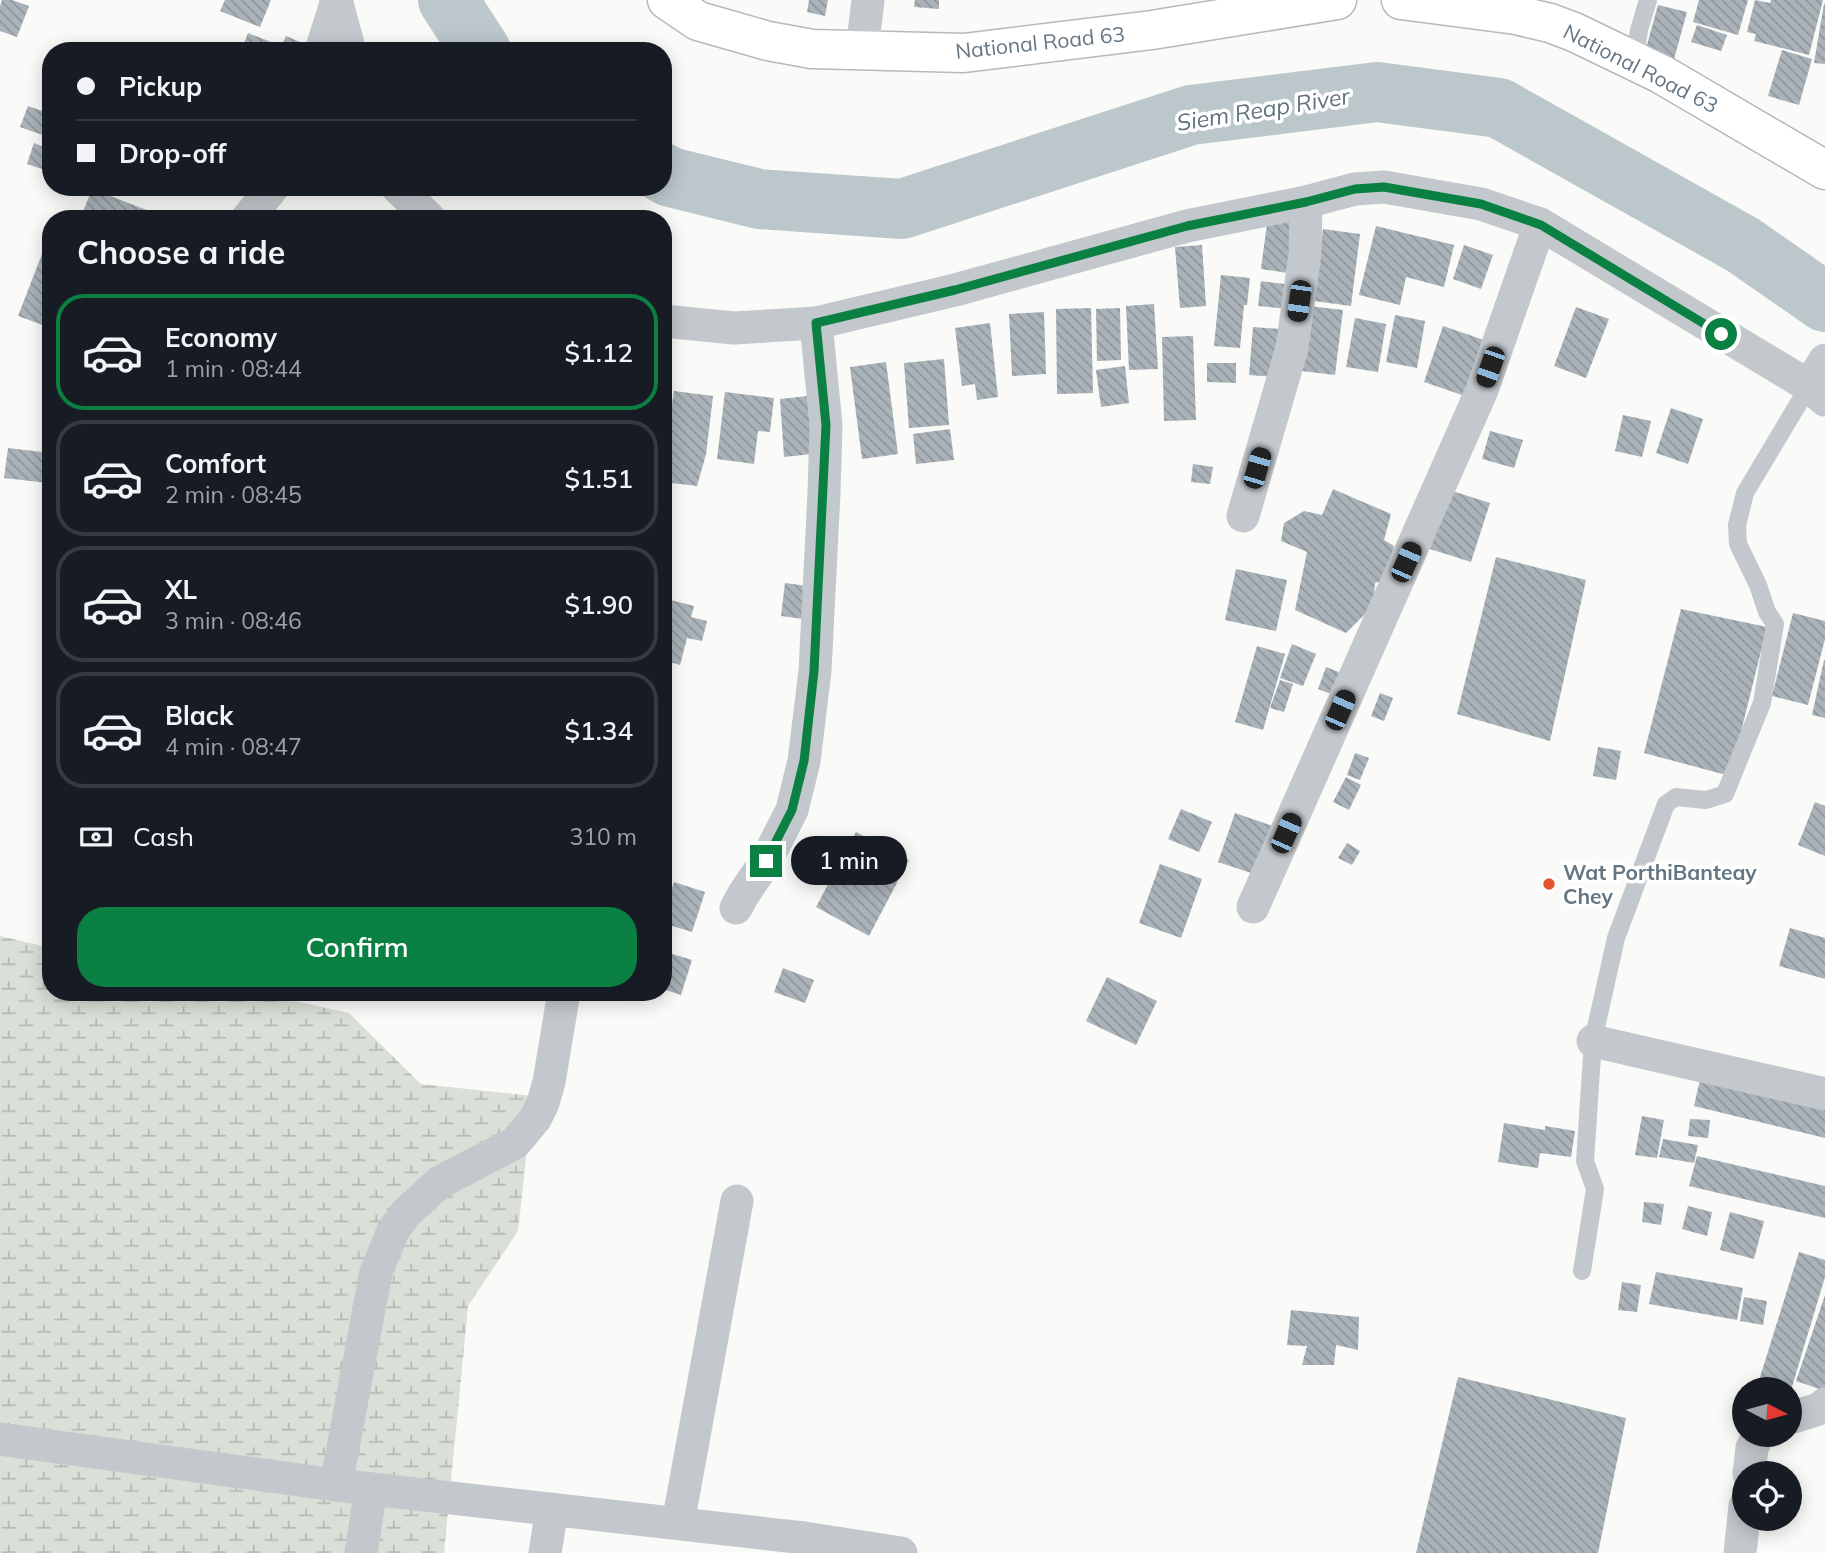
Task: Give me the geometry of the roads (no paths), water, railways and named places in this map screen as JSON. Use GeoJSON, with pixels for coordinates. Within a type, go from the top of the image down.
{"type":"FeatureCollection","features":[{"type":"Feature","properties":{"kind":"street"},"geometry":{"type":"LineString","coordinates":[[324,42],[337,0]]}},
{"type":"Feature","properties":{"kind":"street"},"geometry":{"type":"LineString","coordinates":[[337,0],[348,42]]}},
{"type":"Feature","properties":{"kind":"street","name":"National Road 63"},"geometry":{"type":"LineString","coordinates":[[667,0],[698,21],[768,41],[812,49],[964,53],[1152,30],[1336,0]]}},
{"type":"Feature","properties":{"kind":"street"},"geometry":{"type":"LineString","coordinates":[[862,50],[868,0]]}},
{"type":"Feature","properties":{"kind":"street","name":"National Road 63"},"geometry":{"type":"LineString","coordinates":[[1401,0],[1516,15],[1551,11],[1574,32],[1661,74],[1825,170]]}},
{"type":"Feature","properties":{"kind":"street"},"geometry":{"type":"LineString","coordinates":[[672,322],[734,328],[816,323],[955,290],[1187,226],[1306,202],[1355,189],[1384,187],[1481,204],[1541,225],[1820,382]]}},
{"type":"Feature","properties":{"kind":"street"},"geometry":{"type":"LineString","coordinates":[[254,210],[265,196]]}},
{"type":"Feature","properties":{"kind":"street"},"geometry":{"type":"LineString","coordinates":[[406,196],[421,210]]}},
{"type":"Feature","properties":{"kind":"street"},"geometry":{"type":"LineString","coordinates":[[1243,516],[1293,348],[1305,254],[1306,202]]}},
{"type":"Feature","properties":{"kind":"street"},"geometry":{"type":"LineString","coordinates":[[1253,907],[1482,390],[1541,225]]}},
{"type":"Feature","properties":{"kind":"street"},"geometry":{"type":"LineString","coordinates":[[736,908],[766,861],[792,810],[804,761],[814,671],[826,425],[816,323]]}},
{"type":"Feature","properties":{"kind":"street"},"geometry":{"type":"LineString","coordinates":[[336,1485],[376,1272],[393,1231],[406,1213],[440,1182],[515,1143],[535,1119],[549,1082],[562,1001]]}},
{"type":"Feature","properties":{"kind":"street"},"geometry":{"type":"LineString","coordinates":[[1593,1041],[1825,1094]]}},
{"type":"Feature","properties":{"kind":"street"},"geometry":{"type":"LineString","coordinates":[[678,1523],[737,1201]]}},
{"type":"Feature","properties":{"kind":"street"},"geometry":{"type":"LineString","coordinates":[[1802,1414],[1825,1404]]}},
{"type":"Feature","properties":{"kind":"street"},"geometry":{"type":"LineString","coordinates":[[0,1439],[336,1485],[804,1538],[901,1553]]}},
{"type":"Feature","properties":{"kind":"street"},"geometry":{"type":"LineString","coordinates":[[361,1553],[371,1489]]}},
{"type":"Feature","properties":{"kind":"street"},"geometry":{"type":"LineString","coordinates":[[545,1553],[552,1509]]}},
{"type":"Feature","properties":{"kind":"street"},"geometry":{"type":"LineString","coordinates":[[1740,1553],[1742,1531]]}},
{"type":"Feature","properties":{"kind":"lane"},"geometry":{"type":"LineString","coordinates":[[1634,61],[1648,0]]}},
{"type":"Feature","properties":{"kind":"lane"},"geometry":{"type":"LineString","coordinates":[[1582,1271],[1595,1189],[1584,1161],[1593,1041],[1616,938],[1666,804],[1676,797],[1706,800],[1726,794],[1762,703],[1775,624],[1738,544],[1737,525],[1745,493],[1820,382]]}},
{"type":"Feature","properties":{"kind":"waterway","name":"Siem Reap River"},"geometry":{"type":"LineString","coordinates":[[448,0],[475,42]]}},
{"type":"Feature","properties":{"kind":"waterway","name":"Siem Reap River"},"geometry":{"type":"LineString","coordinates":[[672,177],[759,199],[902,209],[1191,115],[1377,92],[1499,108],[1743,245],[1825,302]]}},
{"type":"Feature","properties":{"kind":"place","name":"Wat PorthiBanteay Chey"},"geometry":{"type":"Point","coordinates":[1549,884]}}]}
